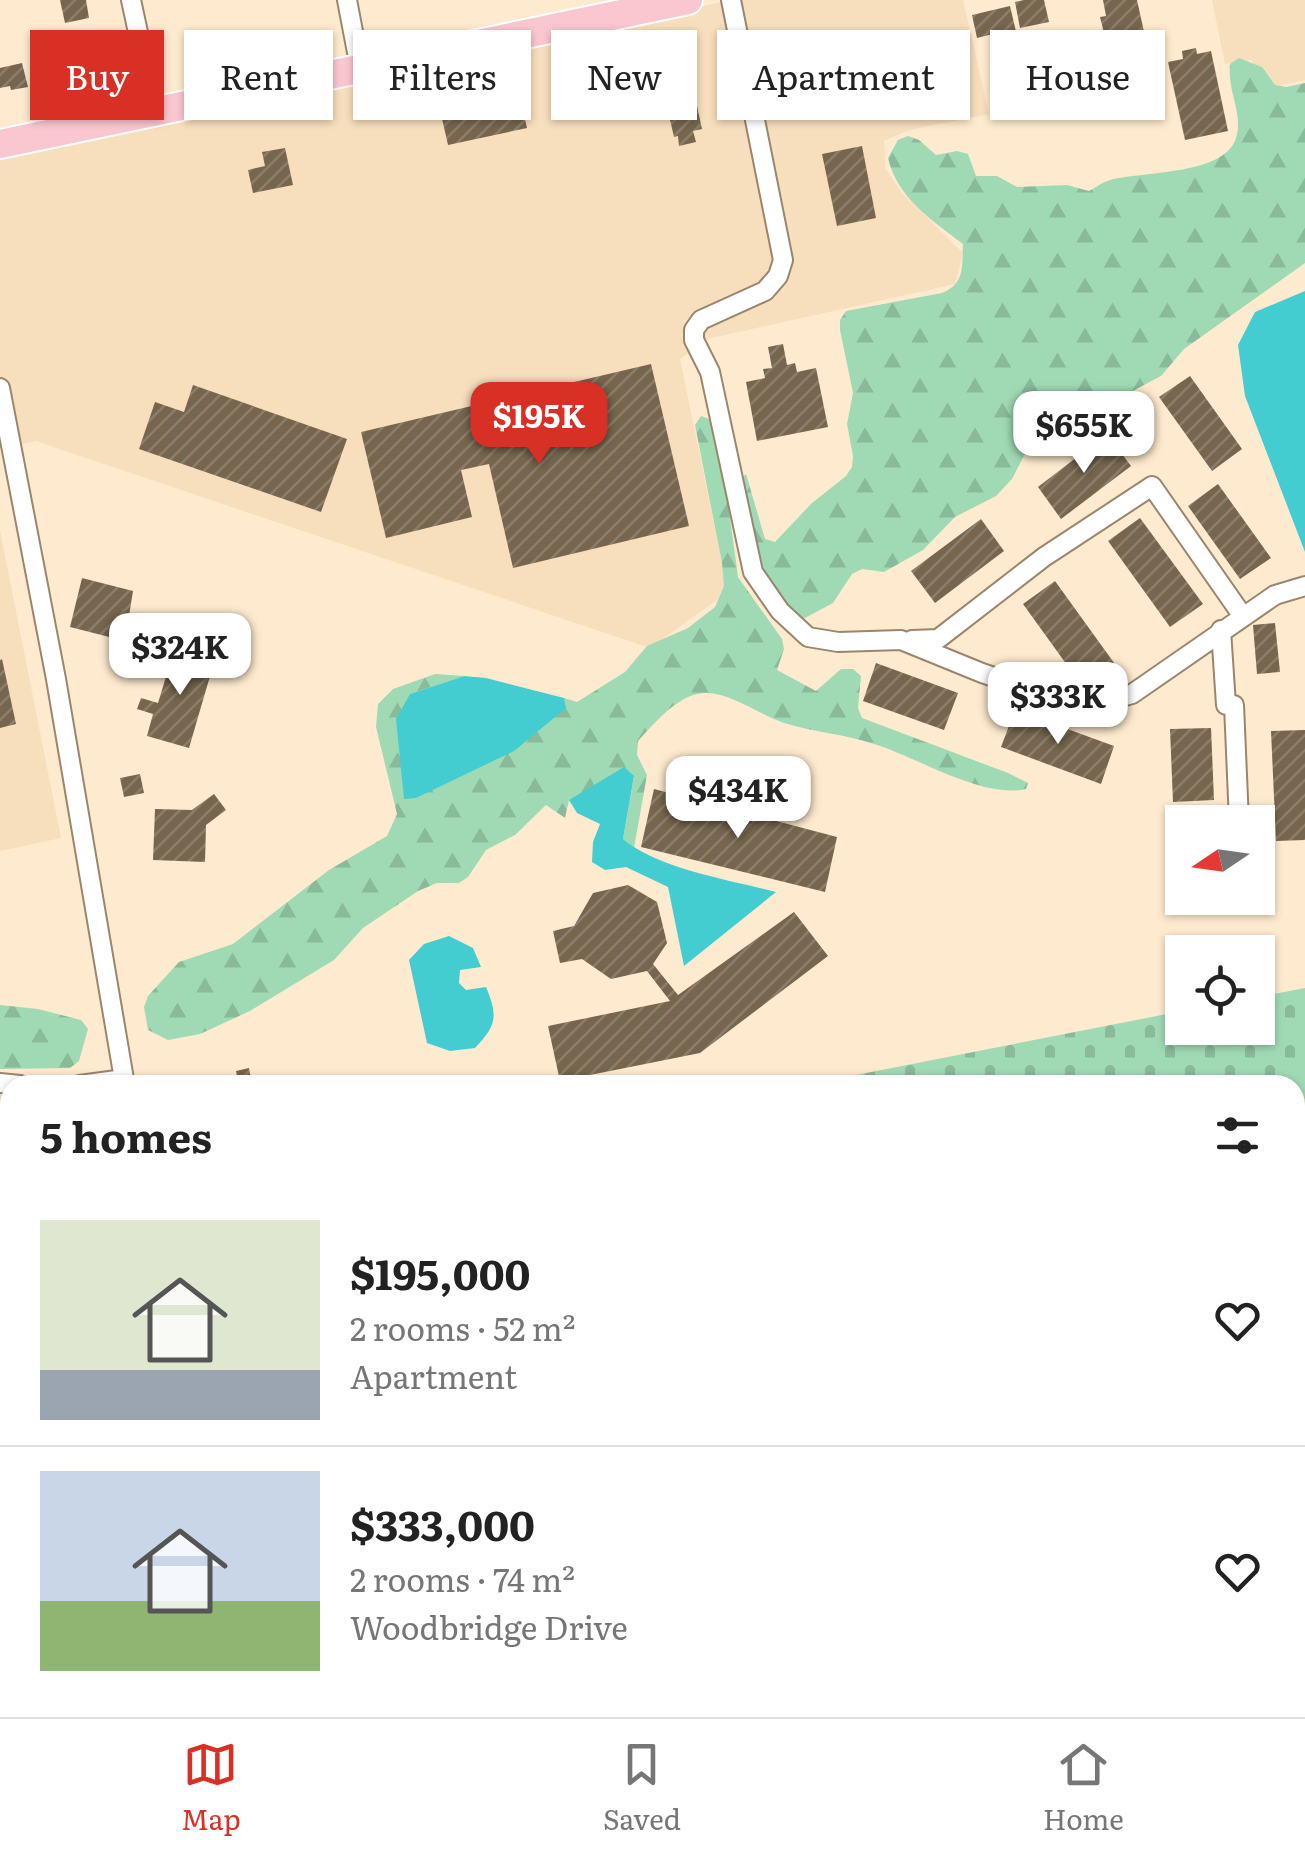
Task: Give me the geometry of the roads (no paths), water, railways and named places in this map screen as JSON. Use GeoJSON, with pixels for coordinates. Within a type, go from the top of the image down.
{"type":"FeatureCollection","features":[{"type":"Feature","properties":{"kind":"main road"},"geometry":{"type":"LineString","coordinates":[[531,33],[688,0]]}},
{"type":"Feature","properties":{"kind":"main road"},"geometry":{"type":"LineString","coordinates":[[164,109],[353,69]]}},
{"type":"Feature","properties":{"kind":"main road"},"geometry":{"type":"LineString","coordinates":[[0,144],[113,120]]}},
{"type":"Feature","properties":{"kind":"street"},"geometry":{"type":"LineString","coordinates":[[131,0],[137,30]]}},
{"type":"Feature","properties":{"kind":"street"},"geometry":{"type":"LineString","coordinates":[[347,0],[353,31]]}},
{"type":"Feature","properties":{"kind":"street"},"geometry":{"type":"LineString","coordinates":[[731,0],[783,260],[772,284],[701,320],[694,330],[694,340],[710,372],[753,572],[780,611],[808,637],[838,642],[938,639],[1044,558],[1152,486],[1242,615]]}},
{"type":"Feature","properties":{"kind":"street"},"geometry":{"type":"LineString","coordinates":[[0,388],[56,679],[123,1075]]}},
{"type":"Feature","properties":{"kind":"street"},"geometry":{"type":"LineString","coordinates":[[901,640],[1065,702],[1090,706],[1132,694],[1275,594],[1305,586]]}},
{"type":"Feature","properties":{"kind":"street"},"geometry":{"type":"LineString","coordinates":[[1221,630],[1226,705],[1234,704],[1238,805]]}},
{"type":"Feature","properties":{"kind":"water"},"geometry":{"type":"Polygon","coordinates":[[[1305,291],[1305,552],[1245,396],[1238,345],[1255,312],[1305,291]]]}},
{"type":"Feature","properties":{"kind":"water"},"geometry":{"type":"Polygon","coordinates":[[[464,676],[564,698],[566,708],[514,751],[416,798],[404,799],[396,719],[410,694],[464,676]]]}},
{"type":"Feature","properties":{"kind":"water"},"geometry":{"type":"Polygon","coordinates":[[[624,767],[634,776],[623,839],[675,866],[776,892],[684,966],[668,887],[626,867],[605,870],[592,862],[593,842],[600,824],[577,813],[569,800],[624,767]]]}},
{"type":"Feature","properties":{"kind":"water"},"geometry":{"type":"Polygon","coordinates":[[[449,936],[473,948],[481,967],[460,970],[459,983],[466,990],[486,987],[494,1013],[488,1033],[475,1048],[450,1051],[427,1043],[409,960],[424,944],[449,936]]]}}]}
